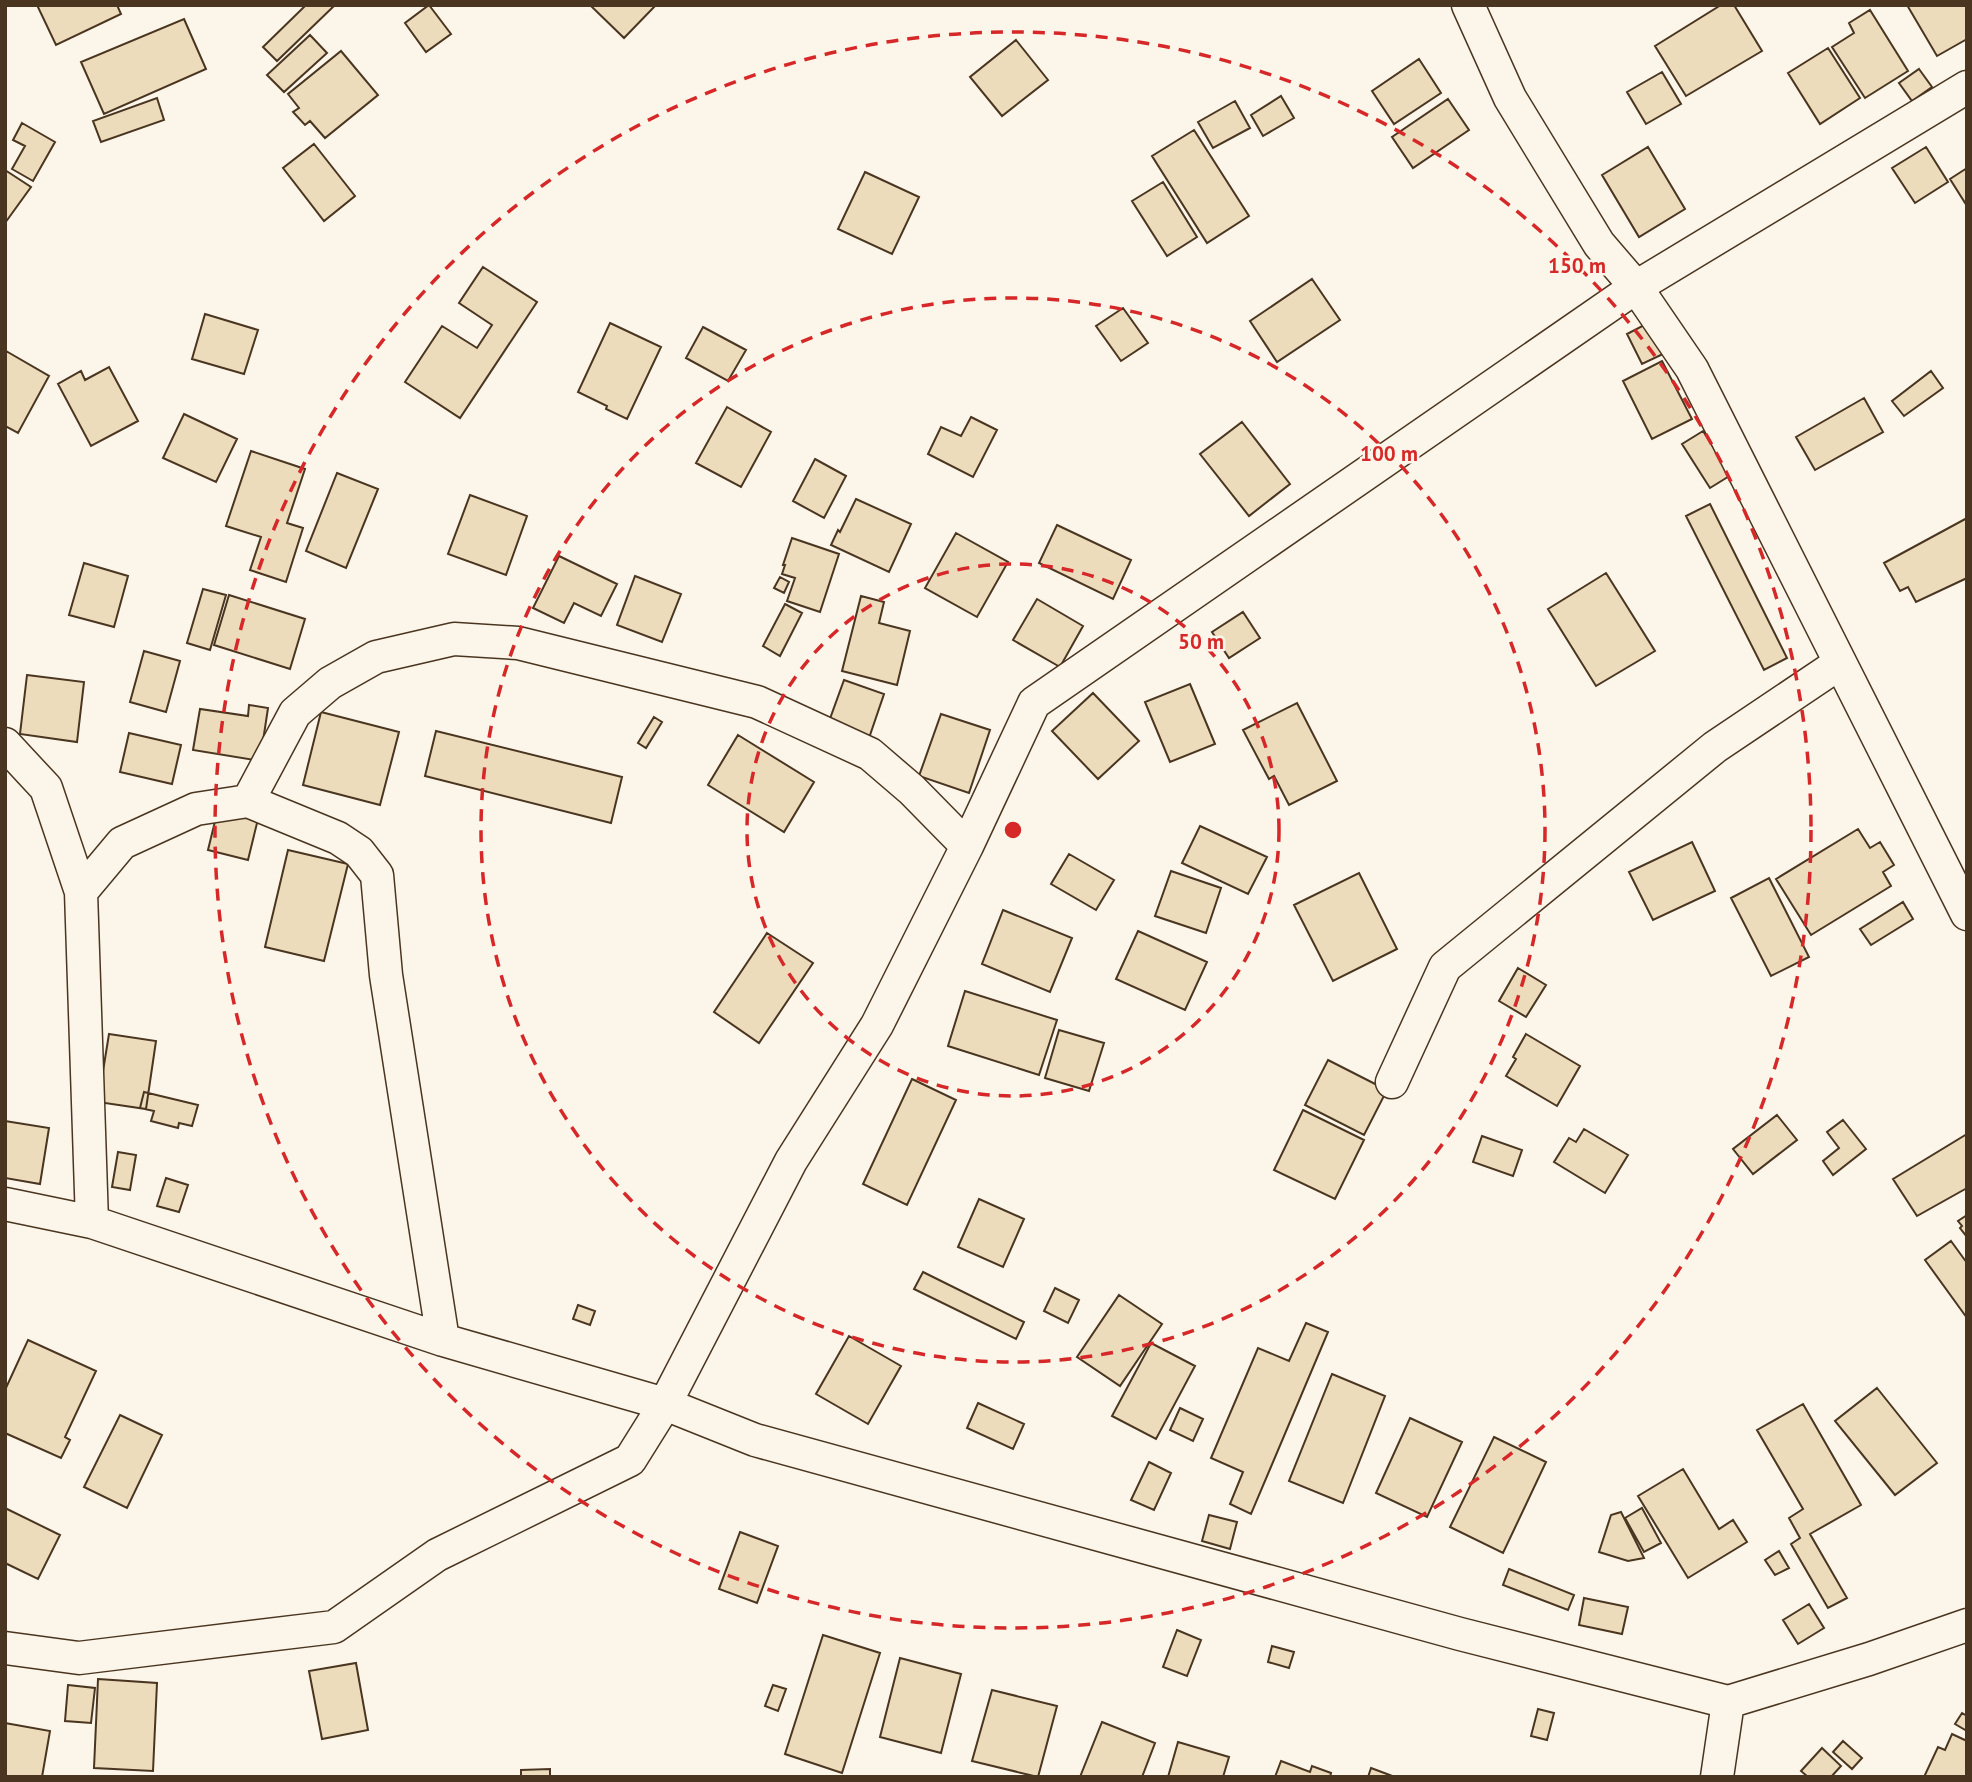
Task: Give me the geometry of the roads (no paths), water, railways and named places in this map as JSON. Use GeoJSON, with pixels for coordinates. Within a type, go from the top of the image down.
{"type":"FeatureCollection","features":[{"type":"Feature","properties":{"kind":"street"},"geometry":{"type":"LineString","coordinates":[[1468,5],[1510,98],[1599,244],[1636,287],[1692,369],[1967,914]]}},
{"type":"Feature","properties":{"kind":"street"},"geometry":{"type":"LineString","coordinates":[[5,1648],[79,1658],[334,1626],[437,1555],[631,1460],[665,1404],[791,1161],[877,1025],[967,846],[1034,703],[1636,287],[1967,87]]}},
{"type":"Feature","properties":{"kind":"street"},"geometry":{"type":"LineString","coordinates":[[248,802],[295,713],[330,682],[376,657],[454,639],[518,643],[757,702],[870,754],[912,790],[967,846]]}},
{"type":"Feature","properties":{"kind":"street"},"geometry":{"type":"LineString","coordinates":[[1392,1082],[1445,967],[1714,747],[1840,663]]}},
{"type":"Feature","properties":{"kind":"street"},"geometry":{"type":"LineString","coordinates":[[5,744],[46,788],[81,892],[92,1222]]}},
{"type":"Feature","properties":{"kind":"street"},"geometry":{"type":"LineString","coordinates":[[81,892],[122,843],[196,808],[248,802],[338,838],[359,852],[377,875],[386,975],[443,1340]]}},
{"type":"Feature","properties":{"kind":"street"},"geometry":{"type":"LineString","coordinates":[[5,1204],[92,1222],[443,1340],[665,1404],[755,1440],[1460,1634],[1728,1702],[1967,1625]]}},
{"type":"Feature","properties":{"kind":"street"},"geometry":{"type":"LineString","coordinates":[[1717,1777],[1728,1702]]}}]}
